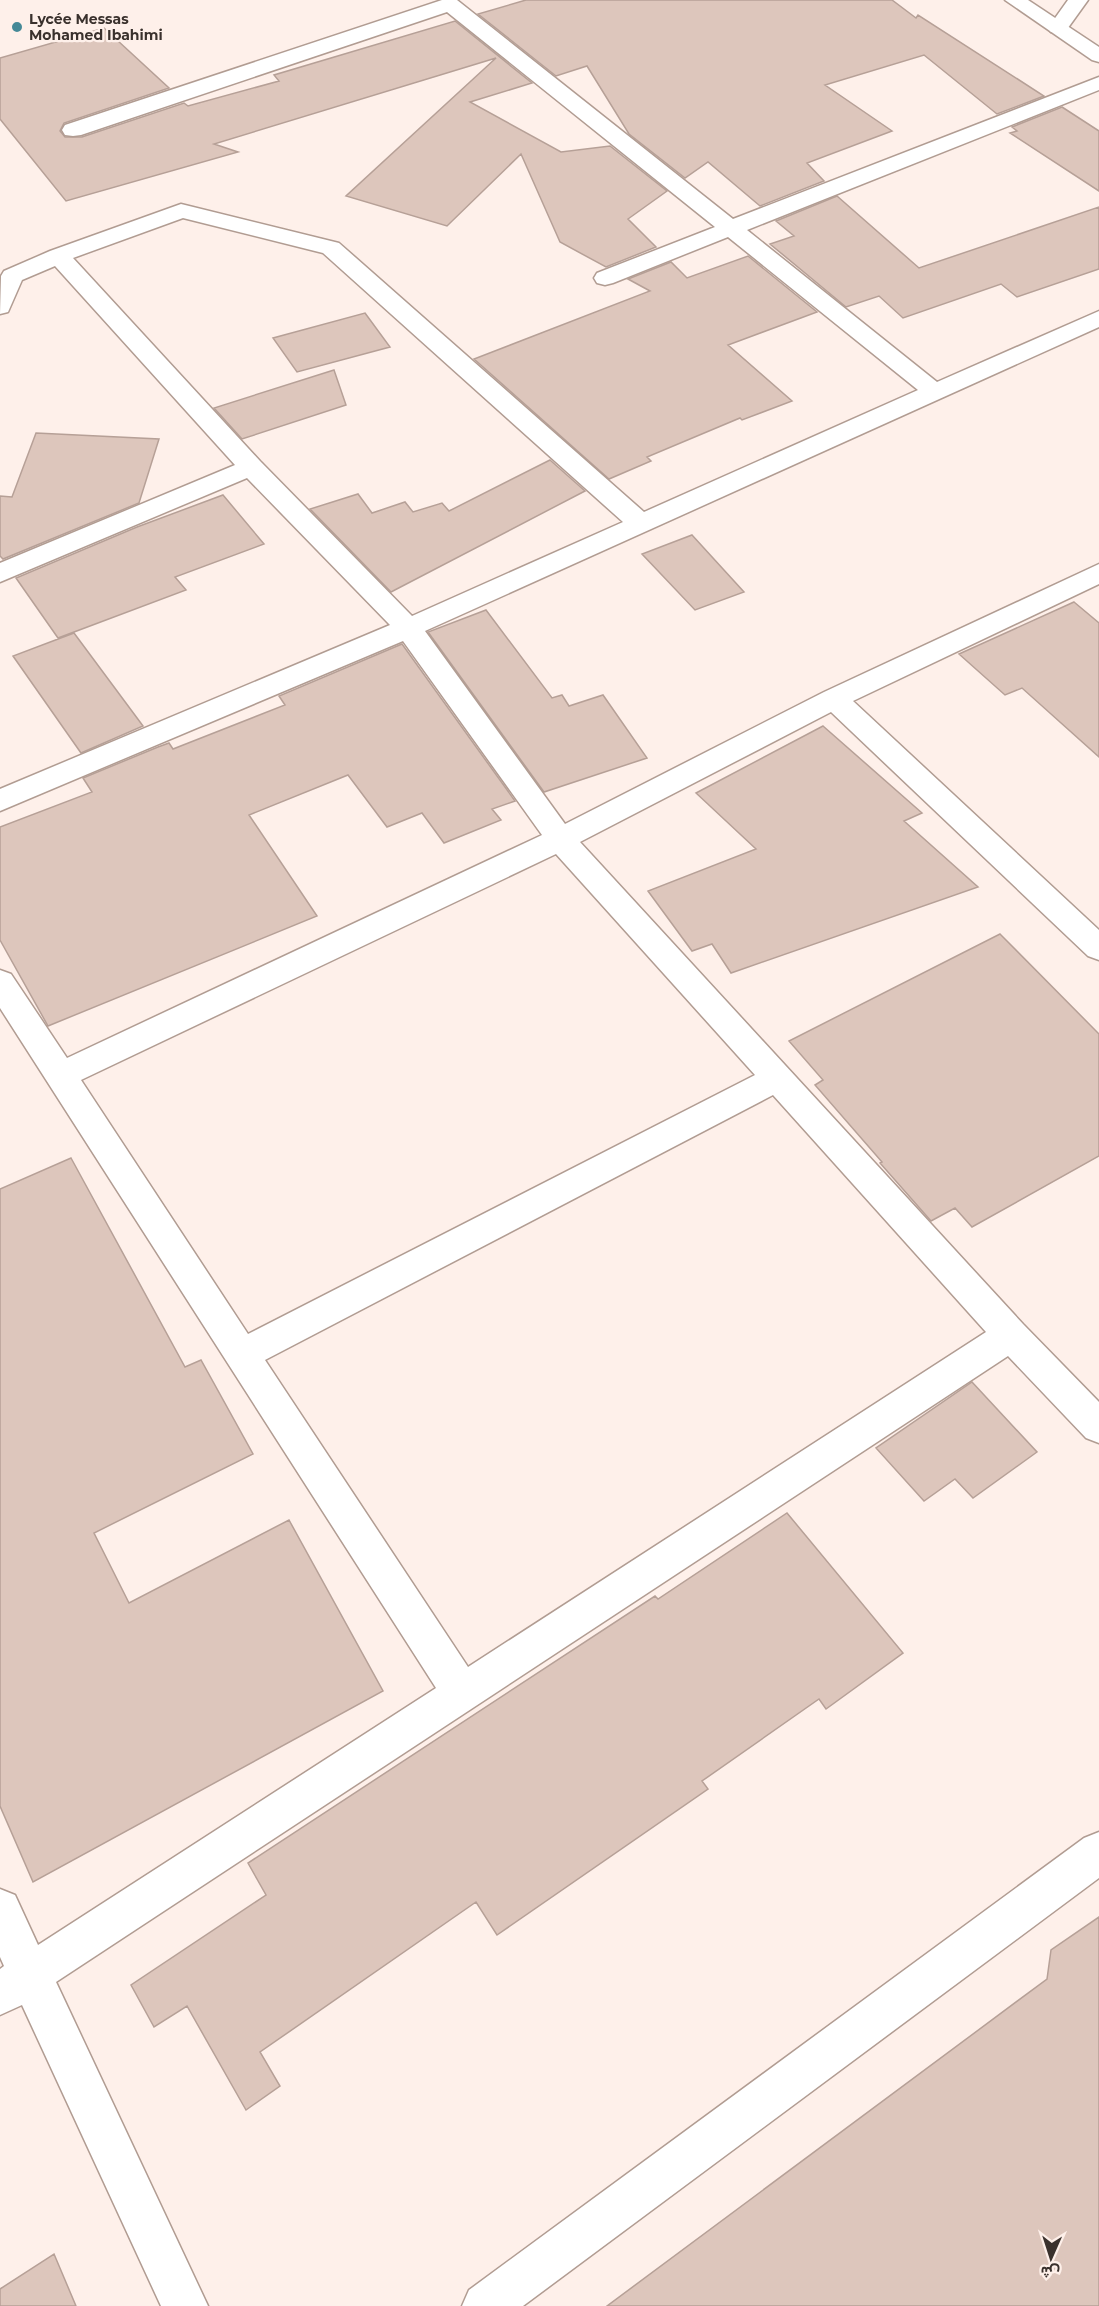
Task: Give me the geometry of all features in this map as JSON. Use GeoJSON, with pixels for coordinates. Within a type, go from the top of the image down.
{"type":"FeatureCollection","features":[{"type":"Feature","properties":{"kind":"street"},"geometry":{"type":"LineString","coordinates":[[1015,0],[1099,56]]}},
{"type":"Feature","properties":{"kind":"street"},"geometry":{"type":"LineString","coordinates":[[1058,28],[1078,0]]}},
{"type":"Feature","properties":{"kind":"street"},"geometry":{"type":"LineString","coordinates":[[73,130],[456,2],[730,230],[934,391]]}},
{"type":"Feature","properties":{"kind":"street"},"geometry":{"type":"LineString","coordinates":[[605,278],[1099,83]]}},
{"type":"Feature","properties":{"kind":"street"},"geometry":{"type":"LineString","coordinates":[[0,307],[12,276],[58,256],[181,211],[331,248],[640,524]]}},
{"type":"Feature","properties":{"kind":"street"},"geometry":{"type":"LineString","coordinates":[[58,256],[251,467],[408,628],[560,839],[1011,1335],[1099,1427]]}},
{"type":"Feature","properties":{"kind":"street"},"geometry":{"type":"LineString","coordinates":[[0,801],[408,628],[1099,318]]}},
{"type":"Feature","properties":{"kind":"street"},"geometry":{"type":"LineString","coordinates":[[0,573],[251,467]]}},
{"type":"Feature","properties":{"kind":"street"},"geometry":{"type":"LineString","coordinates":[[59,1076],[560,839],[834,699],[1096,578]]}},
{"type":"Feature","properties":{"kind":"street"},"geometry":{"type":"LineString","coordinates":[[834,699],[1099,948]]}},
{"type":"Feature","properties":{"kind":"street"},"geometry":{"type":"LineString","coordinates":[[0,982],[462,1693]]}},
{"type":"Feature","properties":{"kind":"street"},"geometry":{"type":"LineString","coordinates":[[241,1356],[777,1078]]}},
{"type":"Feature","properties":{"kind":"street"},"geometry":{"type":"LineString","coordinates":[[16,1984],[1011,1335]]}},
{"type":"Feature","properties":{"kind":"street"},"geometry":{"type":"LineString","coordinates":[[485,2306],[1099,1853]]}},
{"type":"Feature","properties":{"kind":"street"},"geometry":{"type":"LineString","coordinates":[[0,1910],[16,1984],[185,2306]]}},
{"type":"Feature","properties":{"kind":"building"},"geometry":{"type":"Polygon","coordinates":[[[526,0],[892,0],[916,18],[918,15],[1044,96],[997,114],[924,55],[825,85],[892,131],[807,163],[824,181],[760,206],[708,162],[685,178],[629,134],[587,66],[556,76],[478,14],[526,0]]]}},
{"type":"Feature","properties":{"kind":"building"},"geometry":{"type":"Polygon","coordinates":[[[455,21],[532,83],[470,102],[561,152],[610,146],[667,191],[628,219],[656,247],[606,267],[560,242],[521,154],[447,226],[346,196],[496,58],[214,144],[238,152],[66,201],[0,119],[0,58],[104,28],[169,88],[64,123],[60,131],[65,137],[82,137],[184,103],[188,106],[279,81],[274,75],[455,21]]]}},
{"type":"Feature","properties":{"kind":"building"},"geometry":{"type":"Polygon","coordinates":[[[1062,107],[1099,131],[1099,191],[1010,133],[1017,131],[1012,127],[1062,107]]]}},
{"type":"Feature","properties":{"kind":"building"},"geometry":{"type":"Polygon","coordinates":[[[837,196],[919,268],[1099,207],[1099,269],[1017,297],[1001,284],[903,318],[879,296],[846,307],[770,244],[794,236],[776,221],[837,196]]]}},
{"type":"Feature","properties":{"kind":"building"},"geometry":{"type":"Polygon","coordinates":[[[748,256],[817,312],[728,345],[792,401],[742,420],[740,418],[647,457],[651,461],[609,479],[474,359],[650,291],[628,279],[671,262],[687,278],[748,256]]]}},
{"type":"Feature","properties":{"kind":"building"},"geometry":{"type":"Polygon","coordinates":[[[365,313],[390,347],[297,372],[273,338],[365,313]]]}},
{"type":"Feature","properties":{"kind":"building"},"geometry":{"type":"Polygon","coordinates":[[[334,370],[346,405],[242,439],[214,408],[334,370]]]}},
{"type":"Feature","properties":{"kind":"building"},"geometry":{"type":"Polygon","coordinates":[[[36,433],[159,439],[139,503],[3,559],[0,556],[0,496],[12,497],[36,433]]]}},
{"type":"Feature","properties":{"kind":"building"},"geometry":{"type":"Polygon","coordinates":[[[550,460],[585,491],[391,592],[310,509],[358,494],[372,513],[405,502],[413,512],[442,503],[449,511],[550,460]]]}},
{"type":"Feature","properties":{"kind":"building"},"geometry":{"type":"Polygon","coordinates":[[[223,495],[264,544],[175,577],[186,590],[58,638],[16,578],[137,527],[223,495]]]}},
{"type":"Feature","properties":{"kind":"building"},"geometry":{"type":"Polygon","coordinates":[[[692,535],[744,592],[695,610],[642,554],[692,535]]]}},
{"type":"Feature","properties":{"kind":"building"},"geometry":{"type":"Polygon","coordinates":[[[1074,602],[1099,623],[1099,757],[1022,688],[1005,695],[959,654],[1074,602]]]}},
{"type":"Feature","properties":{"kind":"building"},"geometry":{"type":"Polygon","coordinates":[[[486,610],[552,698],[562,695],[569,706],[603,695],[647,758],[544,792],[428,632],[486,610]]]}},
{"type":"Feature","properties":{"kind":"building"},"geometry":{"type":"Polygon","coordinates":[[[74,633],[143,726],[81,753],[13,656],[74,633]]]}},
{"type":"Feature","properties":{"kind":"building"},"geometry":{"type":"Polygon","coordinates":[[[402,644],[515,801],[492,809],[501,820],[444,843],[422,813],[387,827],[348,775],[249,815],[317,916],[48,1026],[0,940],[0,827],[92,792],[83,778],[169,743],[173,749],[285,705],[279,696],[402,644]]]}},
{"type":"Feature","properties":{"kind":"building"},"geometry":{"type":"Polygon","coordinates":[[[823,726],[922,813],[904,821],[978,887],[731,973],[712,944],[692,951],[648,891],[756,849],[696,793],[823,726]]]}},
{"type":"Feature","properties":{"kind":"building"},"geometry":{"type":"Polygon","coordinates":[[[1000,934],[1099,1034],[1099,1156],[972,1227],[955,1208],[931,1221],[815,1085],[823,1080],[789,1041],[1000,934]]]}},
{"type":"Feature","properties":{"kind":"building"},"geometry":{"type":"Polygon","coordinates":[[[71,1158],[185,1367],[201,1360],[253,1454],[94,1533],[129,1603],[289,1520],[383,1691],[33,1882],[0,1806],[0,1189],[71,1158]]]}},
{"type":"Feature","properties":{"kind":"building"},"geometry":{"type":"Polygon","coordinates":[[[972,1382],[1037,1452],[973,1498],[955,1479],[924,1501],[876,1448],[972,1382]]]}},
{"type":"Feature","properties":{"kind":"building"},"geometry":{"type":"Polygon","coordinates":[[[787,1513],[903,1653],[826,1709],[819,1699],[702,1781],[708,1789],[497,1935],[476,1902],[260,2052],[280,2086],[246,2110],[187,2006],[154,2027],[131,1985],[266,1895],[248,1863],[655,1596],[658,1599],[787,1513]]]}},
{"type":"Feature","properties":{"kind":"building"},"geometry":{"type":"Polygon","coordinates":[[[1099,1917],[1099,2306],[607,2306],[1047,1979],[1051,1950],[1099,1917]]]}},
{"type":"Feature","properties":{"kind":"building"},"geometry":{"type":"Polygon","coordinates":[[[54,2254],[76,2306],[0,2306],[0,2289],[54,2254]]]}},
{"type":"Feature","properties":{"kind":"place","name":"Lycée Messas Mohamed Ibahimi"},"geometry":{"type":"Point","coordinates":[17,27]}}]}
